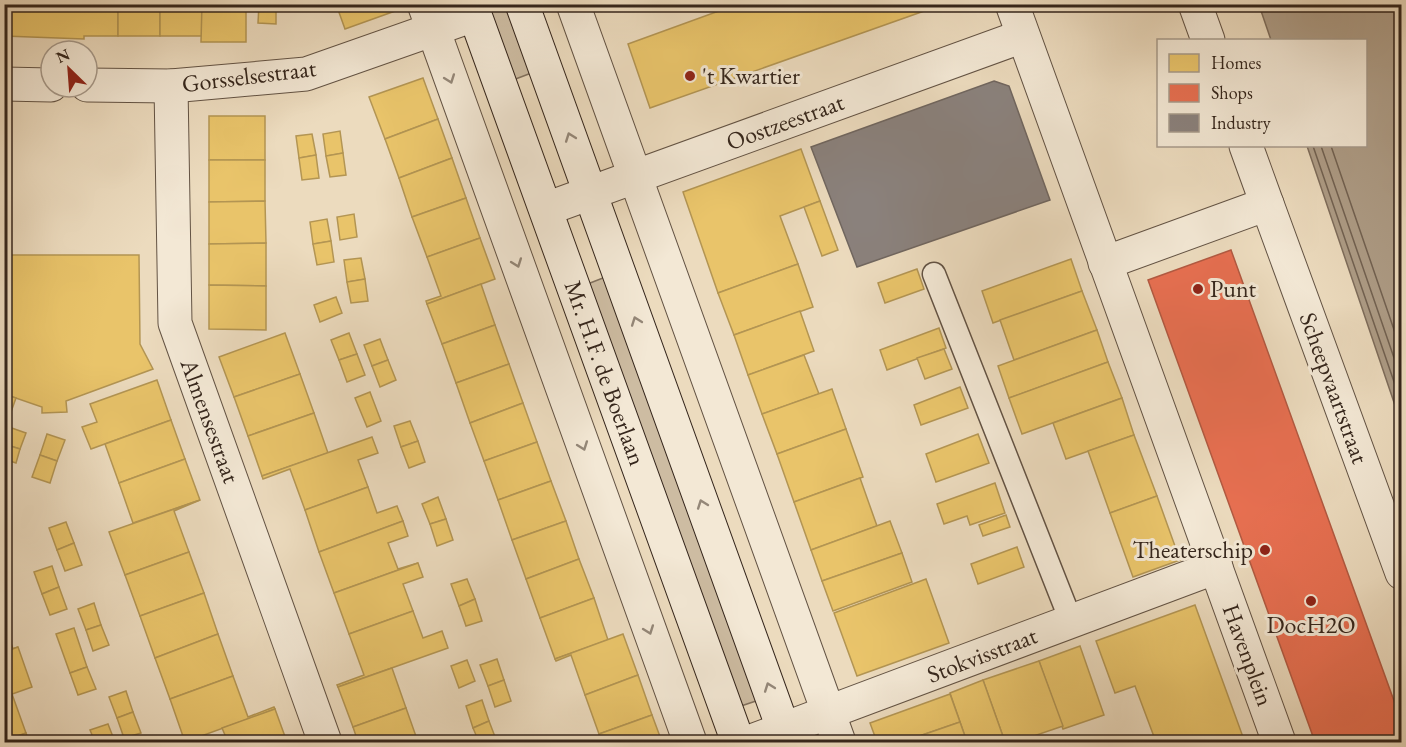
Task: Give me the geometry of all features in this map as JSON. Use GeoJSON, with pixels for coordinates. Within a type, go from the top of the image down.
{"type":"FeatureCollection","features":[{"type":"Feature","properties":{"kind":"street","name":"Mr. H.F. de Boerlaan"},"geometry":{"type":"LineString","coordinates":[[522,4],[786,736]]}},
{"type":"Feature","properties":{"kind":"street"},"geometry":{"type":"LineString","coordinates":[[573,4],[834,728]]}},
{"type":"Feature","properties":{"kind":"street"},"geometry":{"type":"LineString","coordinates":[[1012,4],[1216,567]]}},
{"type":"Feature","properties":{"kind":"street"},"geometry":{"type":"LineString","coordinates":[[1195,4],[1208,39]]}},
{"type":"Feature","properties":{"kind":"street","name":"Mr. H.F. de Boerlaan"},"geometry":{"type":"LineString","coordinates":[[472,10],[738,742]]}},
{"type":"Feature","properties":{"kind":"street","name":"Gorsselsestraat"},"geometry":{"type":"LineString","coordinates":[[99,85],[171,86],[306,74],[428,17],[472,10]]}},
{"type":"Feature","properties":{"kind":"street","name":"Mr. H.F. de Boerlaan"},"geometry":{"type":"LineString","coordinates":[[428,17],[690,742]]}},
{"type":"Feature","properties":{"kind":"street","name":"Oostzeestraat"},"geometry":{"type":"LineString","coordinates":[[546,209],[1023,36]]}},
{"type":"Feature","properties":{"kind":"street"},"geometry":{"type":"LineString","coordinates":[[4,84],[39,85]]}},
{"type":"Feature","properties":{"kind":"street","name":"Almensestraat"},"geometry":{"type":"LineString","coordinates":[[171,86],[175,323],[325,742]]}},
{"type":"Feature","properties":{"kind":"street","name":"Scheepvaartstraat"},"geometry":{"type":"LineString","coordinates":[[1246,147],[1401,573]]}},
{"type":"Feature","properties":{"kind":"street"},"geometry":{"type":"LineString","coordinates":[[1106,263],[1267,204]]}},
{"type":"Feature","properties":{"kind":"street","name":"Stokvisstraat"},"geometry":{"type":"LineString","coordinates":[[749,742],[834,728],[1071,621],[1216,567]]}},
{"type":"Feature","properties":{"kind":"street","name":"Havenplein"},"geometry":{"type":"LineString","coordinates":[[1216,567],[1279,742]]}},
{"type":"Feature","properties":{"kind":"lane"},"geometry":{"type":"LineString","coordinates":[[934,274],[1071,621]]}},
{"type":"Feature","properties":{"kind":"shaded area"},"geometry":{"type":"Polygon","coordinates":[[[486,5],[510,5],[534,72],[513,80],[486,5]]]}},
{"type":"Feature","properties":{"kind":"shaded area"},"geometry":{"type":"Polygon","coordinates":[[[608,276],[762,699],[738,707],[585,285],[608,276]]]}},
{"type":"Feature","properties":{"kind":"water"},"geometry":{"type":"Polygon","coordinates":[[[1259,5],[1401,5],[1401,423],[1307,147],[1367,147],[1367,39],[1271,39],[1259,5]]]}},
{"type":"Feature","properties":{"kind":"building: Homes"},"geometry":{"type":"Polygon","coordinates":[[[4,4],[118,4],[118,36],[84,36],[84,39],[4,36],[4,4]]]}},
{"type":"Feature","properties":{"kind":"building: Homes"},"geometry":{"type":"Polygon","coordinates":[[[118,4],[160,4],[160,36],[118,36],[118,4]]]}},
{"type":"Feature","properties":{"kind":"building: Homes"},"geometry":{"type":"Polygon","coordinates":[[[160,4],[202,4],[202,36],[160,36],[160,4]]]}},
{"type":"Feature","properties":{"kind":"building: Homes"},"geometry":{"type":"Polygon","coordinates":[[[202,4],[246,4],[246,42],[201,42],[202,4]]]}},
{"type":"Feature","properties":{"kind":"building: Homes"},"geometry":{"type":"Polygon","coordinates":[[[259,4],[276,4],[276,24],[258,23],[259,4]]]}},
{"type":"Feature","properties":{"kind":"building: Homes"},"geometry":{"type":"Polygon","coordinates":[[[336,4],[396,4],[398,10],[345,29],[336,4]]]}},
{"type":"Feature","properties":{"kind":"building: Homes","name":"'t Kwartier"},"geometry":{"type":"Polygon","coordinates":[[[738,4],[944,4],[650,108],[628,44],[738,4]]]}},
{"type":"Feature","properties":{"kind":"building: Homes"},"geometry":{"type":"Polygon","coordinates":[[[423,78],[438,119],[385,139],[369,97],[423,78]]]}},
{"type":"Feature","properties":{"kind":"building: Homes"},"geometry":{"type":"Polygon","coordinates":[[[209,116],[265,116],[265,160],[209,160],[209,116]]]}},
{"type":"Feature","properties":{"kind":"building: Homes"},"geometry":{"type":"Polygon","coordinates":[[[438,119],[452,158],[399,178],[385,139],[438,119]]]}},
{"type":"Feature","properties":{"kind":"building: Homes"},"geometry":{"type":"Polygon","coordinates":[[[340,131],[343,153],[326,156],[323,134],[340,131]]]}},
{"type":"Feature","properties":{"kind":"building: Homes"},"geometry":{"type":"Polygon","coordinates":[[[312,134],[316,155],[299,158],[296,136],[312,134]]]}},
{"type":"Feature","properties":{"kind":"building: Homes"},"geometry":{"type":"Polygon","coordinates":[[[801,149],[820,201],[780,216],[798,264],[718,293],[683,192],[801,149]]]}},
{"type":"Feature","properties":{"kind":"building: Homes"},"geometry":{"type":"Polygon","coordinates":[[[343,153],[346,175],[330,177],[326,156],[343,153]]]}},
{"type":"Feature","properties":{"kind":"building: Homes"},"geometry":{"type":"Polygon","coordinates":[[[316,155],[319,178],[302,180],[299,158],[316,155]]]}},
{"type":"Feature","properties":{"kind":"building: Homes"},"geometry":{"type":"Polygon","coordinates":[[[452,158],[466,198],[412,217],[399,178],[452,158]]]}},
{"type":"Feature","properties":{"kind":"building: Homes"},"geometry":{"type":"Polygon","coordinates":[[[209,160],[265,160],[265,201],[209,202],[209,160]]]}},
{"type":"Feature","properties":{"kind":"building: Homes"},"geometry":{"type":"Polygon","coordinates":[[[466,198],[480,238],[427,257],[412,217],[466,198]]]}},
{"type":"Feature","properties":{"kind":"building: Homes"},"geometry":{"type":"Polygon","coordinates":[[[265,201],[266,243],[209,244],[209,202],[265,201]]]}},
{"type":"Feature","properties":{"kind":"building: Homes"},"geometry":{"type":"Polygon","coordinates":[[[820,201],[838,250],[822,256],[804,207],[820,201]]]}},
{"type":"Feature","properties":{"kind":"building: Homes"},"geometry":{"type":"Polygon","coordinates":[[[354,214],[357,237],[340,240],[337,217],[354,214]]]}},
{"type":"Feature","properties":{"kind":"building: Homes"},"geometry":{"type":"Polygon","coordinates":[[[327,219],[331,241],[313,244],[310,222],[327,219]]]}},
{"type":"Feature","properties":{"kind":"building: Homes"},"geometry":{"type":"Polygon","coordinates":[[[480,238],[495,279],[427,304],[426,301],[441,296],[427,257],[480,238]]]}},
{"type":"Feature","properties":{"kind":"building: Homes"},"geometry":{"type":"Polygon","coordinates":[[[331,241],[334,262],[317,265],[313,244],[331,241]]]}},
{"type":"Feature","properties":{"kind":"building: Homes"},"geometry":{"type":"Polygon","coordinates":[[[266,243],[266,286],[209,285],[209,244],[266,243]]]}},
{"type":"Feature","properties":{"kind":"building: Homes"},"geometry":{"type":"Polygon","coordinates":[[[4,255],[139,255],[140,344],[153,369],[66,401],[67,412],[42,413],[42,407],[4,394],[4,255]]]}},
{"type":"Feature","properties":{"kind":"building: Homes"},"geometry":{"type":"Polygon","coordinates":[[[361,258],[365,279],[347,282],[344,260],[361,258]]]}},
{"type":"Feature","properties":{"kind":"building: Homes"},"geometry":{"type":"Polygon","coordinates":[[[1071,259],[1082,291],[993,323],[982,291],[1071,259]]]}},
{"type":"Feature","properties":{"kind":"building: Homes"},"geometry":{"type":"Polygon","coordinates":[[[798,264],[813,307],[734,335],[718,293],[798,264]]]}},
{"type":"Feature","properties":{"kind":"building: Homes"},"geometry":{"type":"Polygon","coordinates":[[[917,269],[924,289],[885,303],[878,283],[917,269]]]}},
{"type":"Feature","properties":{"kind":"building: Homes"},"geometry":{"type":"Polygon","coordinates":[[[365,279],[368,301],[351,303],[347,282],[365,279]]]}},
{"type":"Feature","properties":{"kind":"building: Homes"},"geometry":{"type":"Polygon","coordinates":[[[481,284],[495,325],[442,344],[427,304],[481,284]]]}},
{"type":"Feature","properties":{"kind":"building: Homes"},"geometry":{"type":"Polygon","coordinates":[[[209,285],[266,286],[266,330],[209,329],[209,285]]]}},
{"type":"Feature","properties":{"kind":"building: Homes"},"geometry":{"type":"Polygon","coordinates":[[[1082,291],[1097,330],[1014,360],[1000,320],[1082,291]]]}},
{"type":"Feature","properties":{"kind":"building: Homes"},"geometry":{"type":"Polygon","coordinates":[[[336,297],[342,313],[320,322],[314,305],[336,297]]]}},
{"type":"Feature","properties":{"kind":"building: Homes"},"geometry":{"type":"Polygon","coordinates":[[[800,311],[814,351],[748,375],[734,335],[800,311]]]}},
{"type":"Feature","properties":{"kind":"building: Homes"},"geometry":{"type":"Polygon","coordinates":[[[495,325],[509,364],[456,383],[442,344],[495,325]]]}},
{"type":"Feature","properties":{"kind":"building: Homes"},"geometry":{"type":"Polygon","coordinates":[[[939,328],[946,348],[887,370],[880,350],[939,328]]]}},
{"type":"Feature","properties":{"kind":"building: Homes"},"geometry":{"type":"Polygon","coordinates":[[[1097,330],[1108,362],[1009,398],[998,366],[1097,330]]]}},
{"type":"Feature","properties":{"kind":"building: Homes"},"geometry":{"type":"Polygon","coordinates":[[[285,333],[300,374],[234,397],[219,357],[285,333]]]}},
{"type":"Feature","properties":{"kind":"building: Homes"},"geometry":{"type":"Polygon","coordinates":[[[349,333],[357,354],[339,360],[331,340],[349,333]]]}},
{"type":"Feature","properties":{"kind":"building: Homes"},"geometry":{"type":"Polygon","coordinates":[[[380,339],[388,360],[372,366],[364,345],[380,339]]]}},
{"type":"Feature","properties":{"kind":"building: Homes"},"geometry":{"type":"Polygon","coordinates":[[[944,349],[952,369],[925,379],[917,358],[944,349]]]}},
{"type":"Feature","properties":{"kind":"building: Homes"},"geometry":{"type":"Polygon","coordinates":[[[357,354],[365,375],[347,382],[339,360],[357,354]]]}},
{"type":"Feature","properties":{"kind":"building: Homes"},"geometry":{"type":"Polygon","coordinates":[[[804,355],[819,394],[762,414],[748,375],[804,355]]]}},
{"type":"Feature","properties":{"kind":"building: Homes"},"geometry":{"type":"Polygon","coordinates":[[[388,360],[396,380],[380,387],[372,366],[388,360]]]}},
{"type":"Feature","properties":{"kind":"building: Homes"},"geometry":{"type":"Polygon","coordinates":[[[1108,362],[1122,398],[1022,434],[1009,398],[1108,362]]]}},
{"type":"Feature","properties":{"kind":"building: Homes"},"geometry":{"type":"Polygon","coordinates":[[[509,364],[523,403],[470,423],[456,383],[509,364]]]}},
{"type":"Feature","properties":{"kind":"building: Homes"},"geometry":{"type":"Polygon","coordinates":[[[300,374],[314,413],[248,436],[234,397],[300,374]]]}},
{"type":"Feature","properties":{"kind":"building: Homes"},"geometry":{"type":"Polygon","coordinates":[[[157,380],[171,420],[91,449],[82,427],[97,422],[90,404],[157,380]]]}},
{"type":"Feature","properties":{"kind":"building: Homes"},"geometry":{"type":"Polygon","coordinates":[[[960,387],[968,408],[921,425],[914,405],[960,387]]]}},
{"type":"Feature","properties":{"kind":"building: Homes"},"geometry":{"type":"Polygon","coordinates":[[[832,389],[846,429],[777,454],[762,414],[832,389]]]}},
{"type":"Feature","properties":{"kind":"building: Homes"},"geometry":{"type":"Polygon","coordinates":[[[370,392],[381,421],[367,427],[355,398],[370,392]]]}},
{"type":"Feature","properties":{"kind":"building: Homes"},"geometry":{"type":"Polygon","coordinates":[[[4,394],[16,398],[6,426],[26,433],[20,449],[4,444],[4,394]]]}},
{"type":"Feature","properties":{"kind":"building: Homes"},"geometry":{"type":"Polygon","coordinates":[[[1122,398],[1134,435],[1066,459],[1053,423],[1122,398]]]}},
{"type":"Feature","properties":{"kind":"building: Homes"},"geometry":{"type":"Polygon","coordinates":[[[523,403],[537,442],[484,461],[470,423],[523,403]]]}},
{"type":"Feature","properties":{"kind":"building: Homes"},"geometry":{"type":"Polygon","coordinates":[[[314,413],[328,453],[262,476],[248,436],[314,413]]]}},
{"type":"Feature","properties":{"kind":"building: Homes"},"geometry":{"type":"Polygon","coordinates":[[[171,420],[185,459],[119,483],[105,444],[171,420]]]}},
{"type":"Feature","properties":{"kind":"building: Homes"},"geometry":{"type":"Polygon","coordinates":[[[410,421],[418,441],[401,447],[394,426],[410,421]]]}},
{"type":"Feature","properties":{"kind":"building: Homes"},"geometry":{"type":"Polygon","coordinates":[[[846,429],[863,477],[794,502],[777,454],[846,429]]]}},
{"type":"Feature","properties":{"kind":"building: Homes"},"geometry":{"type":"Polygon","coordinates":[[[47,434],[65,440],[57,461],[40,455],[47,434]]]}},
{"type":"Feature","properties":{"kind":"building: Homes"},"geometry":{"type":"Polygon","coordinates":[[[978,434],[989,463],[936,482],[926,454],[978,434]]]}},
{"type":"Feature","properties":{"kind":"building: Homes"},"geometry":{"type":"Polygon","coordinates":[[[1134,435],[1157,496],[1110,513],[1088,451],[1134,435]]]}},
{"type":"Feature","properties":{"kind":"building: Homes"},"geometry":{"type":"Polygon","coordinates":[[[372,437],[378,453],[358,460],[368,487],[305,510],[290,469],[263,479],[262,476],[372,437]]]}},
{"type":"Feature","properties":{"kind":"building: Homes"},"geometry":{"type":"Polygon","coordinates":[[[418,441],[425,462],[409,468],[401,447],[418,441]]]}},
{"type":"Feature","properties":{"kind":"building: Homes"},"geometry":{"type":"Polygon","coordinates":[[[537,442],[551,481],[498,500],[484,461],[537,442]]]}},
{"type":"Feature","properties":{"kind":"building: Homes"},"geometry":{"type":"Polygon","coordinates":[[[4,444],[20,449],[16,463],[4,459],[4,444]]]}},
{"type":"Feature","properties":{"kind":"building: Homes"},"geometry":{"type":"Polygon","coordinates":[[[40,455],[57,461],[50,483],[32,477],[40,455]]]}},
{"type":"Feature","properties":{"kind":"building: Homes"},"geometry":{"type":"Polygon","coordinates":[[[185,459],[200,500],[133,523],[119,483],[185,459]]]}},
{"type":"Feature","properties":{"kind":"building: Homes"},"geometry":{"type":"Polygon","coordinates":[[[860,478],[877,526],[811,550],[794,502],[860,478]]]}},
{"type":"Feature","properties":{"kind":"building: Homes"},"geometry":{"type":"Polygon","coordinates":[[[551,481],[566,521],[512,540],[498,500],[551,481]]]}},
{"type":"Feature","properties":{"kind":"building: Homes"},"geometry":{"type":"Polygon","coordinates":[[[995,483],[1005,513],[970,525],[967,516],[944,524],[937,504],[995,483]]]}},
{"type":"Feature","properties":{"kind":"building: Homes"},"geometry":{"type":"Polygon","coordinates":[[[368,487],[377,513],[397,506],[403,521],[319,552],[305,510],[368,487]]]}},
{"type":"Feature","properties":{"kind":"building: Homes"},"geometry":{"type":"Polygon","coordinates":[[[1157,496],[1180,560],[1133,577],[1110,513],[1157,496]]]}},
{"type":"Feature","properties":{"kind":"building: Homes"},"geometry":{"type":"Polygon","coordinates":[[[438,497],[446,519],[430,524],[422,504],[438,497]]]}},
{"type":"Feature","properties":{"kind":"building: Homes"},"geometry":{"type":"Polygon","coordinates":[[[200,500],[174,511],[189,552],[125,575],[109,532],[200,500]]]}},
{"type":"Feature","properties":{"kind":"building: Homes"},"geometry":{"type":"Polygon","coordinates":[[[1006,515],[1010,527],[983,536],[979,525],[1006,515]]]}},
{"type":"Feature","properties":{"kind":"building: Homes"},"geometry":{"type":"Polygon","coordinates":[[[446,519],[453,540],[437,546],[430,524],[446,519]]]}},
{"type":"Feature","properties":{"kind":"building: Homes"},"geometry":{"type":"Polygon","coordinates":[[[403,521],[408,536],[388,543],[398,569],[418,563],[334,593],[319,552],[403,521]]]}},
{"type":"Feature","properties":{"kind":"building: Homes"},"geometry":{"type":"Polygon","coordinates":[[[566,521],[579,559],[526,579],[512,540],[566,521]]]}},
{"type":"Feature","properties":{"kind":"building: Homes"},"geometry":{"type":"Polygon","coordinates":[[[890,521],[902,553],[822,581],[811,550],[890,521]]]}},
{"type":"Feature","properties":{"kind":"building: Homes"},"geometry":{"type":"Polygon","coordinates":[[[66,522],[74,543],[57,550],[49,528],[66,522]]]}},
{"type":"Feature","properties":{"kind":"building: Homes"},"geometry":{"type":"Polygon","coordinates":[[[74,543],[82,565],[65,571],[57,550],[74,543]]]}},
{"type":"Feature","properties":{"kind":"building: Homes"},"geometry":{"type":"Polygon","coordinates":[[[1017,547],[1024,567],[978,584],[971,564],[1017,547]]]}},
{"type":"Feature","properties":{"kind":"building: Homes"},"geometry":{"type":"Polygon","coordinates":[[[189,552],[204,593],[140,616],[125,575],[189,552]]]}},
{"type":"Feature","properties":{"kind":"building: Homes"},"geometry":{"type":"Polygon","coordinates":[[[902,553],[912,582],[833,611],[822,581],[902,553]]]}},
{"type":"Feature","properties":{"kind":"building: Homes"},"geometry":{"type":"Polygon","coordinates":[[[579,559],[594,598],[540,618],[526,579],[579,559]]]}},
{"type":"Feature","properties":{"kind":"building: Homes"},"geometry":{"type":"Polygon","coordinates":[[[418,563],[423,577],[403,584],[413,611],[349,634],[334,593],[418,563]]]}},
{"type":"Feature","properties":{"kind":"building: Homes"},"geometry":{"type":"Polygon","coordinates":[[[52,566],[59,587],[42,594],[34,572],[52,566]]]}},
{"type":"Feature","properties":{"kind":"building: Homes"},"geometry":{"type":"Polygon","coordinates":[[[467,579],[475,599],[459,606],[451,584],[467,579]]]}},
{"type":"Feature","properties":{"kind":"building: Homes"},"geometry":{"type":"Polygon","coordinates":[[[926,579],[949,643],[857,676],[834,613],[926,579]]]}},
{"type":"Feature","properties":{"kind":"building: Homes"},"geometry":{"type":"Polygon","coordinates":[[[59,587],[67,609],[50,615],[42,594],[59,587]]]}},
{"type":"Feature","properties":{"kind":"building: Homes"},"geometry":{"type":"Polygon","coordinates":[[[204,593],[218,634],[155,658],[140,616],[204,593]]]}},
{"type":"Feature","properties":{"kind":"building: Homes"},"geometry":{"type":"Polygon","coordinates":[[[594,598],[608,640],[555,659],[540,618],[594,598]]]}},
{"type":"Feature","properties":{"kind":"building: Homes"},"geometry":{"type":"Polygon","coordinates":[[[475,599],[482,621],[466,626],[459,606],[475,599]]]}},
{"type":"Feature","properties":{"kind":"building: Homes"},"geometry":{"type":"Polygon","coordinates":[[[94,603],[101,625],[86,630],[78,609],[94,603]]]}},
{"type":"Feature","properties":{"kind":"building: Homes"},"geometry":{"type":"Polygon","coordinates":[[[1195,605],[1243,737],[1228,742],[1156,742],[1135,686],[1115,693],[1096,641],[1195,605]]]}},
{"type":"Feature","properties":{"kind":"building: Homes"},"geometry":{"type":"Polygon","coordinates":[[[413,611],[423,638],[442,631],[448,648],[338,687],[337,685],[364,675],[349,634],[413,611]]]}},
{"type":"Feature","properties":{"kind":"building: Homes"},"geometry":{"type":"Polygon","coordinates":[[[4,623],[13,649],[4,652],[4,623]]]}},
{"type":"Feature","properties":{"kind":"building: Homes"},"geometry":{"type":"Polygon","coordinates":[[[101,625],[109,645],[93,651],[86,630],[101,625]]]}},
{"type":"Feature","properties":{"kind":"building: Homes"},"geometry":{"type":"Polygon","coordinates":[[[74,628],[87,667],[70,673],[56,634],[74,628]]]}},
{"type":"Feature","properties":{"kind":"building: Homes"},"geometry":{"type":"Polygon","coordinates":[[[218,634],[233,676],[170,699],[155,658],[218,634]]]}},
{"type":"Feature","properties":{"kind":"building: Homes"},"geometry":{"type":"Polygon","coordinates":[[[623,634],[638,675],[585,695],[571,655],[556,661],[555,659],[623,634]]]}},
{"type":"Feature","properties":{"kind":"building: Homes"},"geometry":{"type":"Polygon","coordinates":[[[1080,646],[1104,715],[1063,729],[1039,661],[1080,646]]]}},
{"type":"Feature","properties":{"kind":"building: Homes"},"geometry":{"type":"Polygon","coordinates":[[[18,647],[32,687],[4,697],[4,652],[18,647]]]}},
{"type":"Feature","properties":{"kind":"building: Homes"},"geometry":{"type":"Polygon","coordinates":[[[497,659],[504,680],[488,686],[480,665],[497,659]]]}},
{"type":"Feature","properties":{"kind":"building: Homes"},"geometry":{"type":"Polygon","coordinates":[[[467,660],[475,681],[459,688],[451,666],[467,660]]]}},
{"type":"Feature","properties":{"kind":"building: Homes"},"geometry":{"type":"Polygon","coordinates":[[[1039,661],[1063,726],[1016,742],[1005,742],[983,680],[1039,661]]]}},
{"type":"Feature","properties":{"kind":"building: Homes"},"geometry":{"type":"Polygon","coordinates":[[[87,667],[96,689],[78,695],[70,673],[87,667]]]}},
{"type":"Feature","properties":{"kind":"building: Homes"},"geometry":{"type":"Polygon","coordinates":[[[392,668],[406,708],[353,727],[338,687],[392,668]]]}},
{"type":"Feature","properties":{"kind":"building: Homes"},"geometry":{"type":"Polygon","coordinates":[[[638,675],[652,715],[599,734],[585,695],[638,675]]]}},
{"type":"Feature","properties":{"kind":"building: Homes"},"geometry":{"type":"Polygon","coordinates":[[[233,676],[248,717],[274,707],[275,709],[185,742],[170,699],[233,676]]]}},
{"type":"Feature","properties":{"kind":"building: Homes"},"geometry":{"type":"Polygon","coordinates":[[[504,680],[511,701],[495,707],[488,686],[504,680]]]}},
{"type":"Feature","properties":{"kind":"building: Homes"},"geometry":{"type":"Polygon","coordinates":[[[983,680],[1005,742],[967,742],[950,693],[983,680]]]}},
{"type":"Feature","properties":{"kind":"building: Homes"},"geometry":{"type":"Polygon","coordinates":[[[126,691],[133,712],[117,718],[109,697],[126,691]]]}},
{"type":"Feature","properties":{"kind":"building: Homes"},"geometry":{"type":"Polygon","coordinates":[[[12,694],[26,733],[4,741],[4,697],[12,694]]]}},
{"type":"Feature","properties":{"kind":"building: Homes"},"geometry":{"type":"Polygon","coordinates":[[[950,694],[960,722],[902,742],[877,742],[870,723],[950,694]]]}},
{"type":"Feature","properties":{"kind":"building: Homes"},"geometry":{"type":"Polygon","coordinates":[[[482,700],[489,721],[473,728],[466,706],[482,700]]]}},
{"type":"Feature","properties":{"kind":"building: Homes"},"geometry":{"type":"Polygon","coordinates":[[[406,708],[418,742],[358,742],[353,727],[406,708]]]}},
{"type":"Feature","properties":{"kind":"building: Homes"},"geometry":{"type":"Polygon","coordinates":[[[275,709],[287,742],[228,742],[222,728],[275,709]]]}},
{"type":"Feature","properties":{"kind":"building: Homes"},"geometry":{"type":"Polygon","coordinates":[[[133,712],[141,733],[124,738],[117,718],[133,712]]]}},
{"type":"Feature","properties":{"kind":"building: Homes"},"geometry":{"type":"Polygon","coordinates":[[[652,715],[662,742],[602,742],[599,734],[652,715]]]}},
{"type":"Feature","properties":{"kind":"building: Homes"},"geometry":{"type":"Polygon","coordinates":[[[489,721],[497,742],[479,742],[473,728],[489,721]]]}},
{"type":"Feature","properties":{"kind":"building: Homes"},"geometry":{"type":"Polygon","coordinates":[[[960,722],[967,742],[902,742],[960,722]]]}},
{"type":"Feature","properties":{"kind":"building: Homes"},"geometry":{"type":"Polygon","coordinates":[[[108,724],[115,742],[95,742],[90,730],[108,724]]]}},
{"type":"Feature","properties":{"kind":"building: Homes"},"geometry":{"type":"Polygon","coordinates":[[[26,733],[29,742],[4,742],[4,741],[26,733]]]}},
{"type":"Feature","properties":{"kind":"building: Homes"},"geometry":{"type":"Polygon","coordinates":[[[1243,737],[1245,742],[1228,742],[1243,737]]]}},
{"type":"Feature","properties":{"kind":"building: Shops","name":"DocH2O"},"geometry":{"type":"Polygon","coordinates":[[[1231,250],[1402,723],[1402,742],[1315,742],[1148,280],[1231,250]]]}},
{"type":"Feature","properties":{"kind":"building: Industry"},"geometry":{"type":"Polygon","coordinates":[[[994,81],[1009,86],[1050,200],[857,267],[811,147],[994,81]]]}},
{"type":"Feature","properties":{"kind":"place","name":"'t Kwartier"},"geometry":{"type":"Point","coordinates":[690,76]}},
{"type":"Feature","properties":{"kind":"place","name":"Punt"},"geometry":{"type":"Point","coordinates":[1198,289]}},
{"type":"Feature","properties":{"kind":"place","name":"Theaterschip"},"geometry":{"type":"Point","coordinates":[1265,550]}},
{"type":"Feature","properties":{"kind":"place","name":"DocH2O"},"geometry":{"type":"Point","coordinates":[1311,601]}}]}
